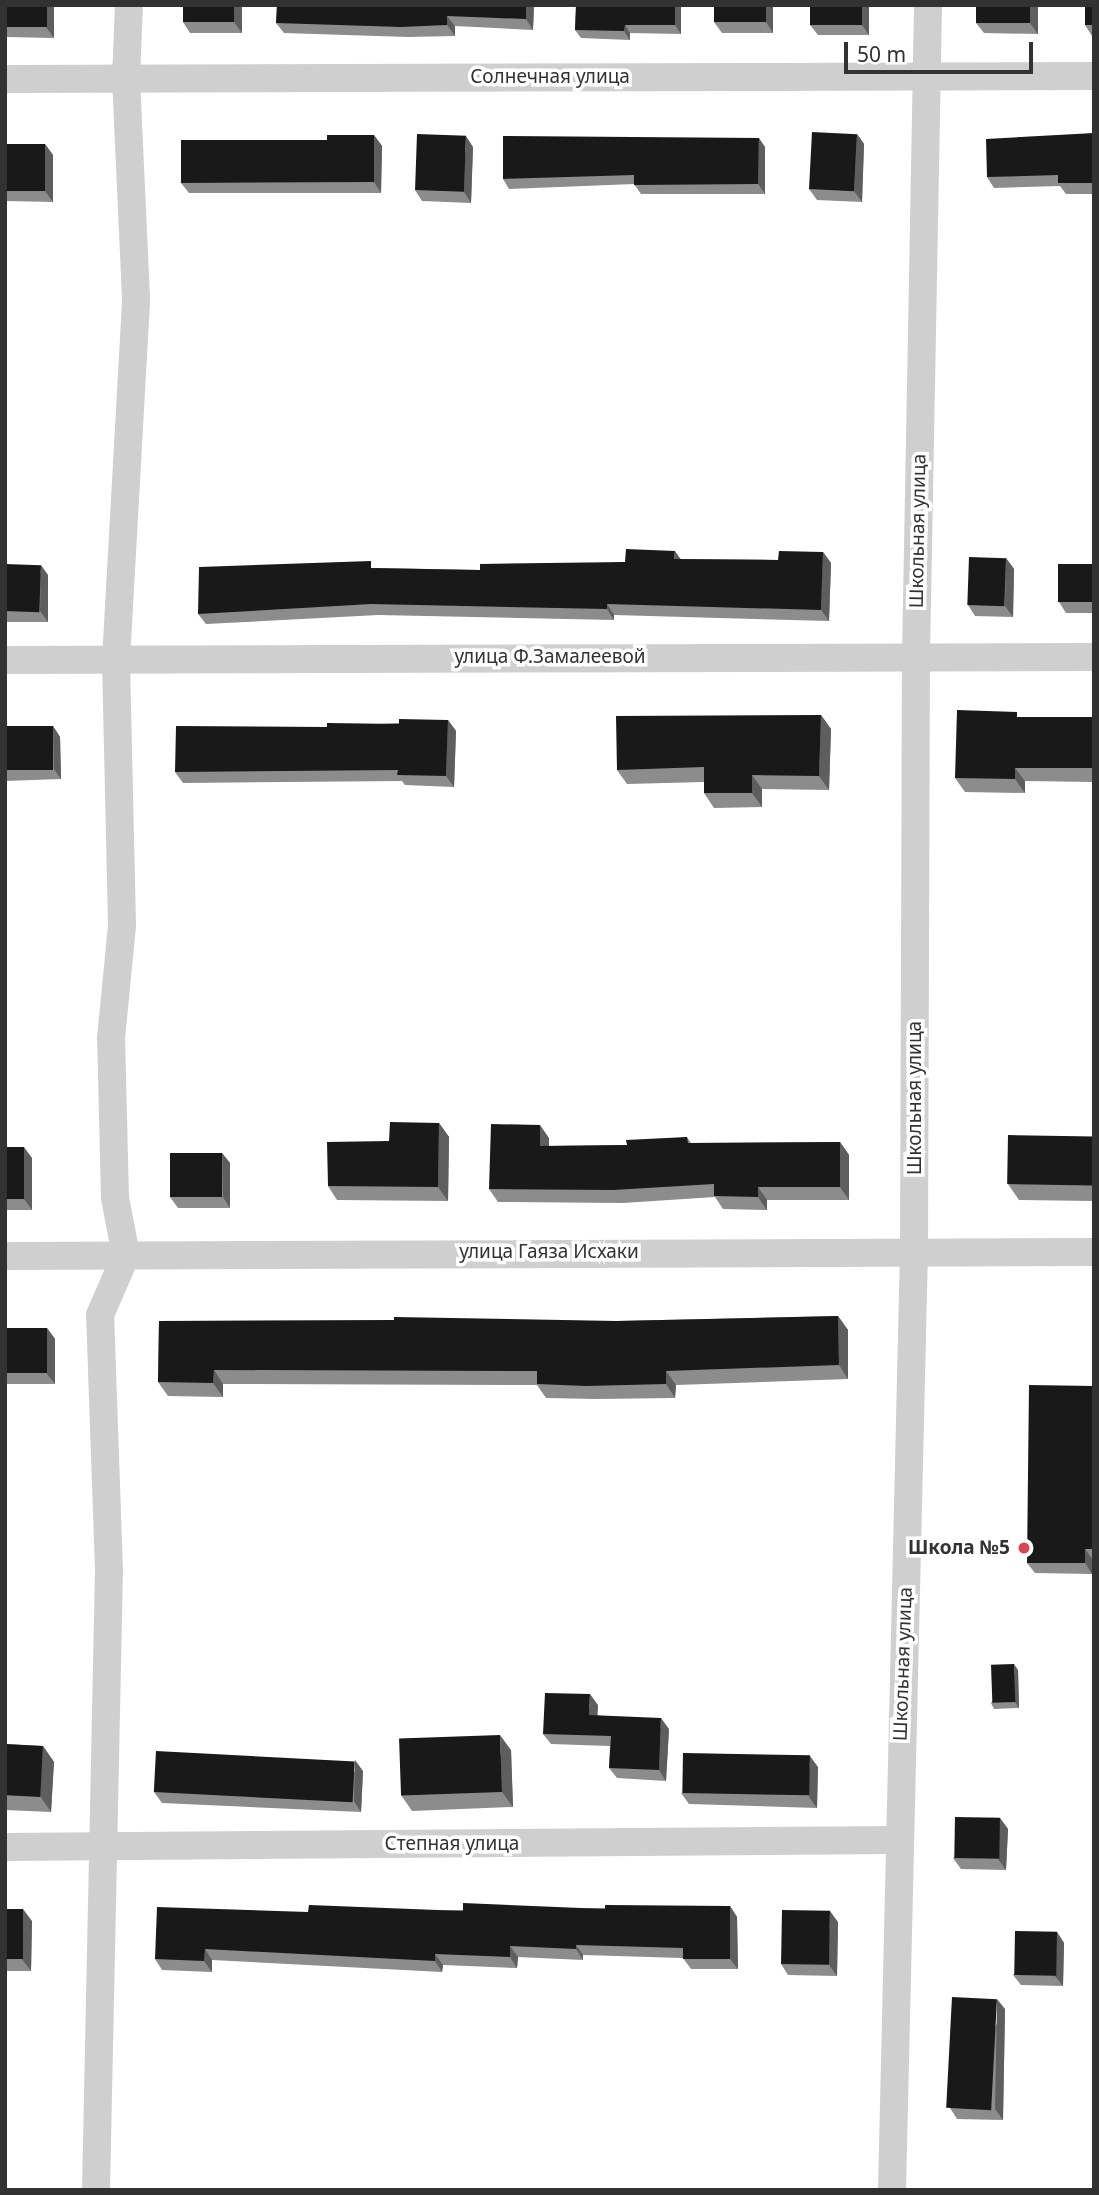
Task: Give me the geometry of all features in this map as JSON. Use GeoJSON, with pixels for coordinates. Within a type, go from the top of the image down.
{"type":"FeatureCollection","features":[{"type":"Feature","properties":{"kind":"street"},"geometry":{"type":"LineString","coordinates":[[96,2190],[109,1570],[100,1315],[126,1255],[115,1198],[111,1038],[122,925],[116,660],[136,298],[125,79],[129,5]]}},
{"type":"Feature","properties":{"kind":"street","name":"Школьная улица"},"geometry":{"type":"LineString","coordinates":[[892,2190],[898,1840],[914,1251],[916,655],[928,5]]}},
{"type":"Feature","properties":{"kind":"street","name":"Солнечная улица"},"geometry":{"type":"LineString","coordinates":[[5,79],[1094,76]]}},
{"type":"Feature","properties":{"kind":"street","name":"улица Ф.Замалеевой"},"geometry":{"type":"LineString","coordinates":[[5,660],[916,655],[1094,657]]}},
{"type":"Feature","properties":{"kind":"street","name":"улица Гаяза Исхаки"},"geometry":{"type":"LineString","coordinates":[[5,1256],[1094,1252]]}},
{"type":"Feature","properties":{"kind":"street","name":"Степная улица"},"geometry":{"type":"LineString","coordinates":[[5,1847],[898,1840]]}},
{"type":"Feature","properties":{"kind":"building"},"geometry":{"type":"Polygon","coordinates":[[[5,5],[47,5],[47,27],[5,27],[5,5]]]}},
{"type":"Feature","properties":{"kind":"building"},"geometry":{"type":"Polygon","coordinates":[[[183,5],[234,5],[234,22],[183,22],[183,5]]]}},
{"type":"Feature","properties":{"kind":"building"},"geometry":{"type":"Polygon","coordinates":[[[277,5],[526,5],[526,19],[447,16],[447,25],[401,27],[276,23],[277,5]]]}},
{"type":"Feature","properties":{"kind":"building"},"geometry":{"type":"Polygon","coordinates":[[[576,5],[675,5],[675,25],[625,25],[624,31],[575,30],[576,5]]]}},
{"type":"Feature","properties":{"kind":"building"},"geometry":{"type":"Polygon","coordinates":[[[714,5],[766,5],[766,22],[714,22],[714,5]]]}},
{"type":"Feature","properties":{"kind":"building"},"geometry":{"type":"Polygon","coordinates":[[[810,5],[862,5],[862,25],[810,25],[810,5]]]}},
{"type":"Feature","properties":{"kind":"building"},"geometry":{"type":"Polygon","coordinates":[[[976,5],[1030,5],[1030,23],[976,23],[976,5]]]}},
{"type":"Feature","properties":{"kind":"building"},"geometry":{"type":"Polygon","coordinates":[[[1085,5],[1094,5],[1094,25],[1085,25],[1085,5]]]}},
{"type":"Feature","properties":{"kind":"building"},"geometry":{"type":"Polygon","coordinates":[[[812,132],[857,134],[854,191],[809,189],[812,132]]]}},
{"type":"Feature","properties":{"kind":"building"},"geometry":{"type":"Polygon","coordinates":[[[1094,133],[1094,183],[1058,183],[1058,175],[987,177],[986,139],[1094,133]]]}},
{"type":"Feature","properties":{"kind":"building"},"geometry":{"type":"Polygon","coordinates":[[[417,134],[466,136],[464,192],[415,190],[417,134]]]}},
{"type":"Feature","properties":{"kind":"building"},"geometry":{"type":"Polygon","coordinates":[[[327,135],[374,135],[374,182],[181,183],[181,140],[327,140],[327,135]]]}},
{"type":"Feature","properties":{"kind":"building"},"geometry":{"type":"Polygon","coordinates":[[[503,136],[759,138],[758,184],[634,185],[634,175],[503,179],[503,136]]]}},
{"type":"Feature","properties":{"kind":"building"},"geometry":{"type":"Polygon","coordinates":[[[5,144],[45,144],[45,191],[5,191],[5,144]]]}},
{"type":"Feature","properties":{"kind":"building"},"geometry":{"type":"Polygon","coordinates":[[[626,549],[675,551],[674,559],[778,560],[779,551],[823,552],[821,610],[607,604],[607,609],[371,604],[198,614],[199,567],[371,561],[371,568],[480,570],[480,564],[625,562],[626,549]]]}},
{"type":"Feature","properties":{"kind":"building"},"geometry":{"type":"Polygon","coordinates":[[[969,557],[1006,558],[1004,606],[967,605],[969,557]]]}},
{"type":"Feature","properties":{"kind":"building"},"geometry":{"type":"Polygon","coordinates":[[[5,564],[41,565],[39,612],[5,611],[5,564]]]}},
{"type":"Feature","properties":{"kind":"building"},"geometry":{"type":"Polygon","coordinates":[[[1058,564],[1094,564],[1094,602],[1058,602],[1058,564]]]}},
{"type":"Feature","properties":{"kind":"building"},"geometry":{"type":"Polygon","coordinates":[[[957,710],[1017,712],[1017,717],[1094,717],[1094,768],[1015,768],[1015,779],[955,778],[957,710]]]}},
{"type":"Feature","properties":{"kind":"building"},"geometry":{"type":"Polygon","coordinates":[[[821,715],[819,776],[752,775],[752,793],[704,793],[704,767],[617,770],[616,716],[821,715]]]}},
{"type":"Feature","properties":{"kind":"building"},"geometry":{"type":"Polygon","coordinates":[[[399,719],[448,720],[446,776],[397,775],[398,770],[175,772],[176,726],[327,727],[327,723],[399,724],[399,719]]]}},
{"type":"Feature","properties":{"kind":"building"},"geometry":{"type":"Polygon","coordinates":[[[5,726],[53,726],[53,770],[5,770],[5,726]]]}},
{"type":"Feature","properties":{"kind":"building"},"geometry":{"type":"Polygon","coordinates":[[[390,1122],[439,1123],[438,1187],[328,1186],[327,1142],[389,1141],[390,1122]]]}},
{"type":"Feature","properties":{"kind":"building"},"geometry":{"type":"Polygon","coordinates":[[[491,1124],[540,1125],[540,1146],[627,1145],[626,1140],[687,1137],[688,1143],[840,1142],[840,1187],[758,1187],[758,1197],[714,1196],[714,1184],[613,1190],[489,1189],[491,1124]]]}},
{"type":"Feature","properties":{"kind":"building"},"geometry":{"type":"Polygon","coordinates":[[[1008,1135],[1094,1137],[1093,1185],[1007,1184],[1008,1135]]]}},
{"type":"Feature","properties":{"kind":"building"},"geometry":{"type":"Polygon","coordinates":[[[5,1147],[24,1147],[24,1199],[5,1199],[5,1147]]]}},
{"type":"Feature","properties":{"kind":"building"},"geometry":{"type":"Polygon","coordinates":[[[170,1153],[222,1153],[222,1197],[170,1197],[170,1153]]]}},
{"type":"Feature","properties":{"kind":"building"},"geometry":{"type":"Polygon","coordinates":[[[838,1316],[839,1365],[666,1371],[666,1384],[537,1384],[537,1371],[214,1370],[213,1383],[158,1382],[159,1321],[394,1320],[394,1317],[617,1321],[838,1316]]]}},
{"type":"Feature","properties":{"kind":"building"},"geometry":{"type":"Polygon","coordinates":[[[5,1328],[47,1328],[47,1373],[5,1373],[5,1328]]]}},
{"type":"Feature","properties":{"kind":"building"},"geometry":{"type":"Polygon","coordinates":[[[1029,1385],[1094,1386],[1094,1549],[1085,1549],[1085,1563],[1027,1563],[1029,1385]]]}},
{"type":"Feature","properties":{"kind":"building"},"geometry":{"type":"Polygon","coordinates":[[[1014,1664],[1015,1702],[992,1703],[991,1665],[1014,1664]]]}},
{"type":"Feature","properties":{"kind":"building"},"geometry":{"type":"Polygon","coordinates":[[[545,1693],[590,1694],[589,1715],[661,1718],[659,1770],[609,1768],[611,1736],[543,1734],[545,1693]]]}},
{"type":"Feature","properties":{"kind":"building"},"geometry":{"type":"Polygon","coordinates":[[[500,1735],[502,1792],[401,1795],[399,1739],[500,1735]]]}},
{"type":"Feature","properties":{"kind":"building"},"geometry":{"type":"Polygon","coordinates":[[[5,1744],[43,1746],[40,1797],[5,1795],[5,1744]]]}},
{"type":"Feature","properties":{"kind":"building"},"geometry":{"type":"Polygon","coordinates":[[[156,1751],[355,1761],[353,1802],[154,1792],[156,1751]]]}},
{"type":"Feature","properties":{"kind":"building"},"geometry":{"type":"Polygon","coordinates":[[[683,1753],[810,1755],[809,1795],[682,1793],[683,1753]]]}},
{"type":"Feature","properties":{"kind":"building"},"geometry":{"type":"Polygon","coordinates":[[[955,1817],[1000,1818],[999,1859],[954,1858],[955,1817]]]}},
{"type":"Feature","properties":{"kind":"building"},"geometry":{"type":"Polygon","coordinates":[[[463,1903],[605,1909],[605,1905],[730,1906],[730,1959],[683,1959],[683,1948],[576,1945],[576,1949],[510,1946],[510,1957],[435,1954],[435,1961],[205,1949],[204,1961],[155,1959],[157,1907],[308,1912],[309,1905],[463,1911],[463,1903]]]}},
{"type":"Feature","properties":{"kind":"building"},"geometry":{"type":"Polygon","coordinates":[[[5,1909],[23,1909],[23,1959],[5,1959],[5,1909]]]}},
{"type":"Feature","properties":{"kind":"building"},"geometry":{"type":"Polygon","coordinates":[[[782,1910],[830,1911],[829,1965],[781,1964],[782,1910]]]}},
{"type":"Feature","properties":{"kind":"building"},"geometry":{"type":"Polygon","coordinates":[[[1015,1931],[1057,1932],[1056,1976],[1014,1975],[1015,1931]]]}},
{"type":"Feature","properties":{"kind":"building"},"geometry":{"type":"Polygon","coordinates":[[[952,1997],[997,1999],[991,2110],[946,2108],[952,1997]]]}},
{"type":"Feature","properties":{"kind":"place","name":"Школа №5"},"geometry":{"type":"Point","coordinates":[1024,1548]}}]}
